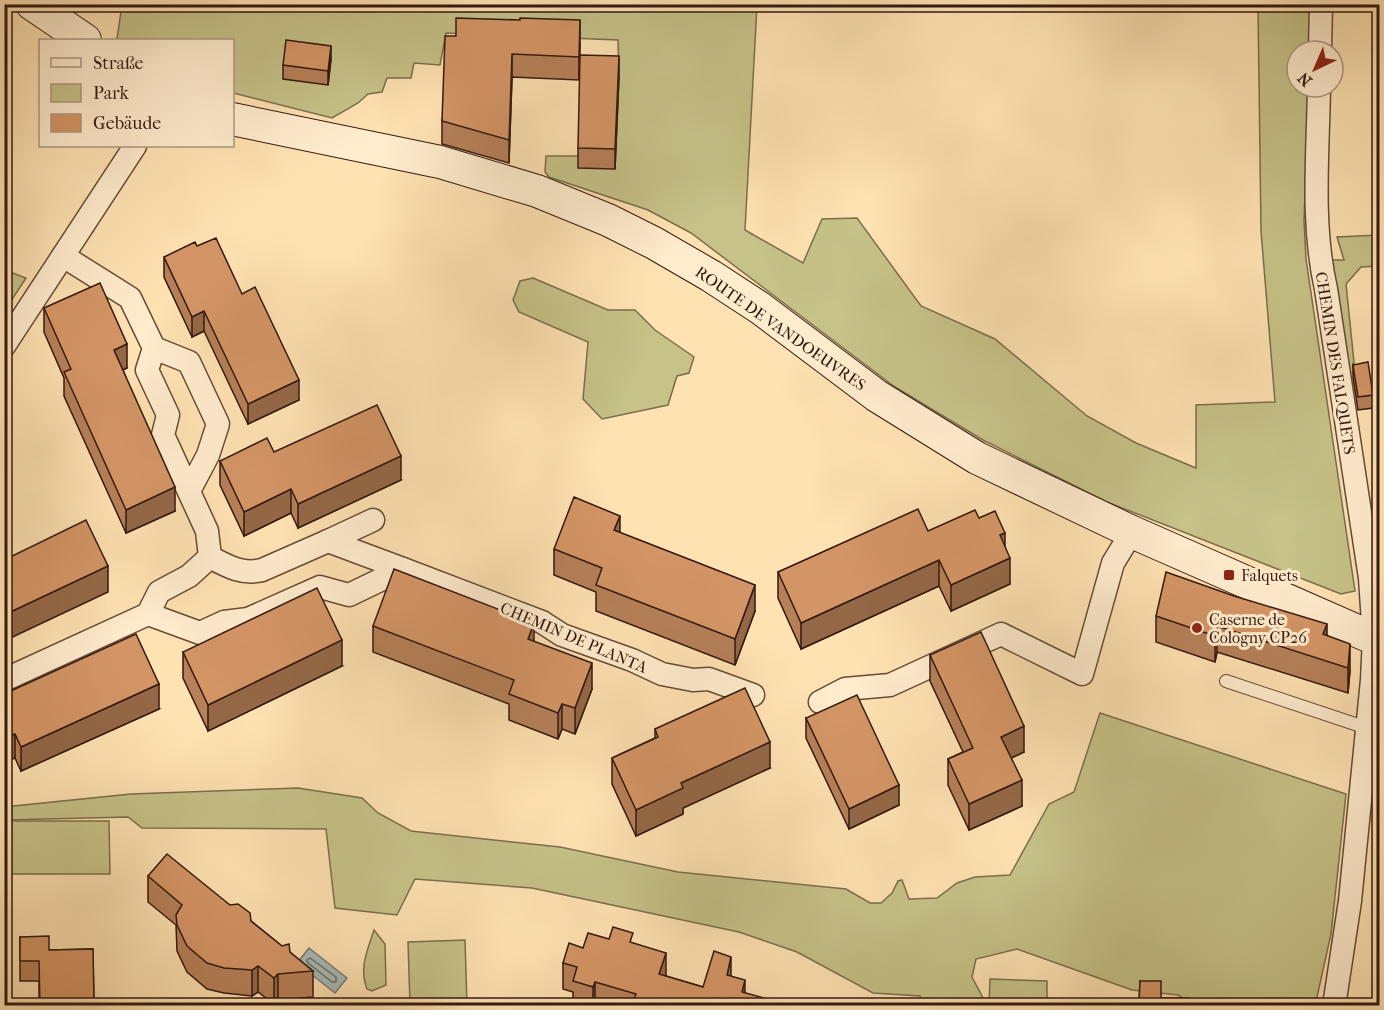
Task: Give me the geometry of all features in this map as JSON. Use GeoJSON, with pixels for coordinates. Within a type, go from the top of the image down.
{"type":"FeatureCollection","features":[{"type":"Feature","properties":{"kind":"main road"},"geometry":{"type":"LineString","coordinates":[[32,4],[84,39]]}},
{"type":"Feature","properties":{"kind":"main road","name":"ROUTE DE VANDOEUVRES"},"geometry":{"type":"LineString","coordinates":[[234,119],[440,162],[537,191],[608,220],[711,276],[760,308],[872,392],[968,453],[1132,532],[1378,639]]}},
{"type":"Feature","properties":{"kind":"street"},"geometry":{"type":"LineString","coordinates":[[1320,39],[1321,4]]}},
{"type":"Feature","properties":{"kind":"street","name":"CHEMIN DES FALQUETS"},"geometry":{"type":"LineString","coordinates":[[1319,99],[1317,221],[1319,259],[1326,289],[1378,639],[1350,901],[1334,1005]]}},
{"type":"Feature","properties":{"kind":"street"},"geometry":{"type":"LineString","coordinates":[[4,346],[134,147]]}},
{"type":"Feature","properties":{"kind":"street"},"geometry":{"type":"LineString","coordinates":[[63,256],[130,298],[154,348],[189,362],[218,424],[208,455],[189,490]]}},
{"type":"Feature","properties":{"kind":"street"},"geometry":{"type":"LineString","coordinates":[[154,348],[147,370],[168,415],[163,435],[207,531],[210,557]]}},
{"type":"Feature","properties":{"kind":"street"},"geometry":{"type":"LineString","coordinates":[[210,557],[235,570],[251,573],[373,520]]}},
{"type":"Feature","properties":{"kind":"street"},"geometry":{"type":"LineString","coordinates":[[820,702],[845,689],[890,685],[1001,634],[1082,674],[1113,563],[1132,532]]}},
{"type":"Feature","properties":{"kind":"street","name":"CHEMIN DE PLANTA"},"geometry":{"type":"LineString","coordinates":[[328,541],[542,622],[562,635],[632,660],[662,674],[693,680],[709,679],[750,695],[725,704]]}},
{"type":"Feature","properties":{"kind":"street"},"geometry":{"type":"LineString","coordinates":[[4,680],[148,614],[159,592],[189,576],[210,557]]}},
{"type":"Feature","properties":{"kind":"street"},"geometry":{"type":"LineString","coordinates":[[148,614],[200,633],[224,622],[248,619],[320,587],[349,595],[403,569]]}},
{"type":"Feature","properties":{"kind":"lane"},"geometry":{"type":"LineString","coordinates":[[1226,681],[1367,729]]}},
{"type":"Feature","properties":{"kind":"green space"},"geometry":{"type":"Polygon","coordinates":[[[122,5],[757,5],[745,230],[803,263],[822,219],[857,218],[921,306],[995,339],[1087,416],[1136,443],[1196,468],[1196,405],[1275,402],[1261,231],[1258,5],[1312,5],[1311,39],[1285,39],[1285,99],[1309,99],[1304,221],[1306,259],[1355,591],[1341,594],[1107,502],[983,440],[895,387],[691,233],[648,210],[549,177],[545,172],[546,156],[578,156],[619,76],[618,40],[446,33],[440,65],[414,63],[411,78],[387,78],[382,92],[368,94],[358,103],[332,118],[234,93],[234,39],[117,39],[122,5]]]}},
{"type":"Feature","properties":{"kind":"green space"},"geometry":{"type":"Polygon","coordinates":[[[1379,235],[1379,266],[1361,267],[1346,284],[1355,372],[1349,373],[1332,260],[1344,260],[1337,237],[1379,235]]]}},
{"type":"Feature","properties":{"kind":"green space"},"geometry":{"type":"Polygon","coordinates":[[[4,270],[26,278],[5,310],[4,270]]]}},
{"type":"Feature","properties":{"kind":"green space"},"geometry":{"type":"Polygon","coordinates":[[[533,278],[608,310],[635,310],[655,330],[694,357],[689,373],[677,376],[668,405],[602,419],[583,399],[588,342],[519,312],[513,300],[520,281],[533,278]]]}},
{"type":"Feature","properties":{"kind":"green space"},"geometry":{"type":"Polygon","coordinates":[[[1100,713],[1346,794],[1331,934],[1315,1006],[1194,1005],[1178,995],[1132,990],[1017,949],[976,959],[972,977],[983,998],[983,1005],[923,1005],[920,996],[873,993],[797,952],[739,932],[532,888],[415,879],[397,915],[335,908],[326,829],[142,828],[128,817],[5,820],[4,807],[131,794],[298,788],[362,798],[378,813],[411,831],[560,847],[678,872],[846,889],[870,903],[881,903],[892,893],[898,881],[902,880],[909,899],[937,898],[957,883],[975,877],[1010,875],[1049,804],[1074,792],[1100,713]]]}},
{"type":"Feature","properties":{"kind":"green space"},"geometry":{"type":"Polygon","coordinates":[[[5,821],[109,821],[110,874],[5,874],[5,821]]]}},
{"type":"Feature","properties":{"kind":"green space"},"geometry":{"type":"Polygon","coordinates":[[[374,930],[385,944],[386,985],[372,991],[367,989],[364,967],[374,930]]]}},
{"type":"Feature","properties":{"kind":"green space"},"geometry":{"type":"Polygon","coordinates":[[[465,940],[467,1005],[410,1005],[408,942],[465,940]]]}},
{"type":"Feature","properties":{"kind":"green space"},"geometry":{"type":"Polygon","coordinates":[[[990,979],[1047,981],[1047,1005],[989,1005],[990,979]]]}},
{"type":"Feature","properties":{"kind":"water"},"geometry":{"type":"Polygon","coordinates":[[[309,948],[347,978],[335,993],[297,963],[309,948]]]}},
{"type":"Feature","properties":{"kind":"building"},"geometry":{"type":"Polygon","coordinates":[[[456,18],[580,20],[579,57],[512,54],[509,140],[442,121],[445,36],[456,36],[456,18]]]}},
{"type":"Feature","properties":{"kind":"building"},"geometry":{"type":"Polygon","coordinates":[[[286,40],[331,46],[328,71],[283,65],[286,40]]]}},
{"type":"Feature","properties":{"kind":"building"},"geometry":{"type":"Polygon","coordinates":[[[580,55],[619,56],[615,149],[578,148],[580,55]]]}},
{"type":"Feature","properties":{"kind":"building"},"geometry":{"type":"Polygon","coordinates":[[[216,238],[242,294],[255,287],[299,380],[248,404],[204,311],[192,317],[164,257],[195,242],[197,246],[216,238]]]}},
{"type":"Feature","properties":{"kind":"building"},"geometry":{"type":"Polygon","coordinates":[[[100,283],[127,344],[114,350],[175,487],[126,510],[64,372],[71,369],[44,308],[100,283]]]}},
{"type":"Feature","properties":{"kind":"building"},"geometry":{"type":"Polygon","coordinates":[[[1368,362],[1373,395],[1358,397],[1353,365],[1368,362]]]}},
{"type":"Feature","properties":{"kind":"building"},"geometry":{"type":"Polygon","coordinates":[[[377,405],[401,456],[298,504],[291,489],[244,512],[220,461],[267,438],[274,452],[377,405]]]}},
{"type":"Feature","properties":{"kind":"building"},"geometry":{"type":"Polygon","coordinates":[[[574,497],[620,516],[614,530],[755,585],[735,639],[596,585],[602,568],[554,549],[574,497]]]}},
{"type":"Feature","properties":{"kind":"building"},"geometry":{"type":"Polygon","coordinates":[[[918,509],[928,531],[975,510],[979,518],[995,511],[1005,533],[1000,535],[1010,558],[951,585],[939,560],[801,623],[778,572],[918,509]]]}},
{"type":"Feature","properties":{"kind":"building"},"geometry":{"type":"Polygon","coordinates":[[[86,520],[108,566],[4,615],[4,560],[86,520]]]}},
{"type":"Feature","properties":{"kind":"building"},"geometry":{"type":"Polygon","coordinates":[[[394,569],[534,623],[528,639],[592,663],[575,708],[562,704],[558,713],[509,694],[514,680],[373,626],[394,569]]]}},
{"type":"Feature","properties":{"kind":"building"},"geometry":{"type":"Polygon","coordinates":[[[1166,572],[1234,596],[1327,624],[1323,634],[1350,644],[1348,668],[1217,626],[1215,636],[1156,616],[1166,572]]]}},
{"type":"Feature","properties":{"kind":"building"},"geometry":{"type":"Polygon","coordinates":[[[317,588],[342,640],[208,705],[183,652],[317,588]]]}},
{"type":"Feature","properties":{"kind":"building"},"geometry":{"type":"Polygon","coordinates":[[[981,632],[1024,726],[1001,737],[1022,780],[969,804],[948,759],[973,748],[930,655],[981,632]]]}},
{"type":"Feature","properties":{"kind":"building"},"geometry":{"type":"Polygon","coordinates":[[[136,634],[159,684],[21,747],[15,734],[4,738],[4,694],[136,634]]]}},
{"type":"Feature","properties":{"kind":"building"},"geometry":{"type":"Polygon","coordinates":[[[745,688],[770,742],[681,783],[683,788],[636,810],[612,758],[658,737],[655,729],[745,688]]]}},
{"type":"Feature","properties":{"kind":"building"},"geometry":{"type":"Polygon","coordinates":[[[857,695],[899,785],[849,809],[806,718],[857,695]]]}},
{"type":"Feature","properties":{"kind":"building"},"geometry":{"type":"Polygon","coordinates":[[[167,854],[230,905],[238,904],[250,913],[251,921],[282,946],[289,944],[290,952],[313,971],[278,974],[274,978],[258,966],[252,970],[224,968],[207,963],[187,946],[177,925],[176,915],[182,905],[148,876],[167,854]]]}},
{"type":"Feature","properties":{"kind":"building"},"geometry":{"type":"Polygon","coordinates":[[[613,927],[633,933],[630,942],[666,953],[659,974],[703,987],[714,951],[731,957],[727,975],[745,980],[742,992],[764,998],[762,1005],[632,1005],[636,994],[595,982],[593,987],[573,981],[577,967],[563,963],[569,943],[583,948],[588,933],[609,939],[613,927]]]}},
{"type":"Feature","properties":{"kind":"building"},"geometry":{"type":"Polygon","coordinates":[[[49,936],[49,950],[93,949],[94,1003],[40,1005],[39,961],[20,961],[20,937],[49,936]]]}},
{"type":"Feature","properties":{"kind":"building"},"geometry":{"type":"Polygon","coordinates":[[[1140,981],[1161,981],[1161,998],[1188,998],[1188,1005],[1139,1004],[1140,981]]]}},
{"type":"Feature","properties":{"kind":"place","name":"Falquets"},"geometry":{"type":"Point","coordinates":[1229,575]}},
{"type":"Feature","properties":{"kind":"place","name":"Caserne de Cologny CP26"},"geometry":{"type":"Point","coordinates":[1197,628]}}]}
